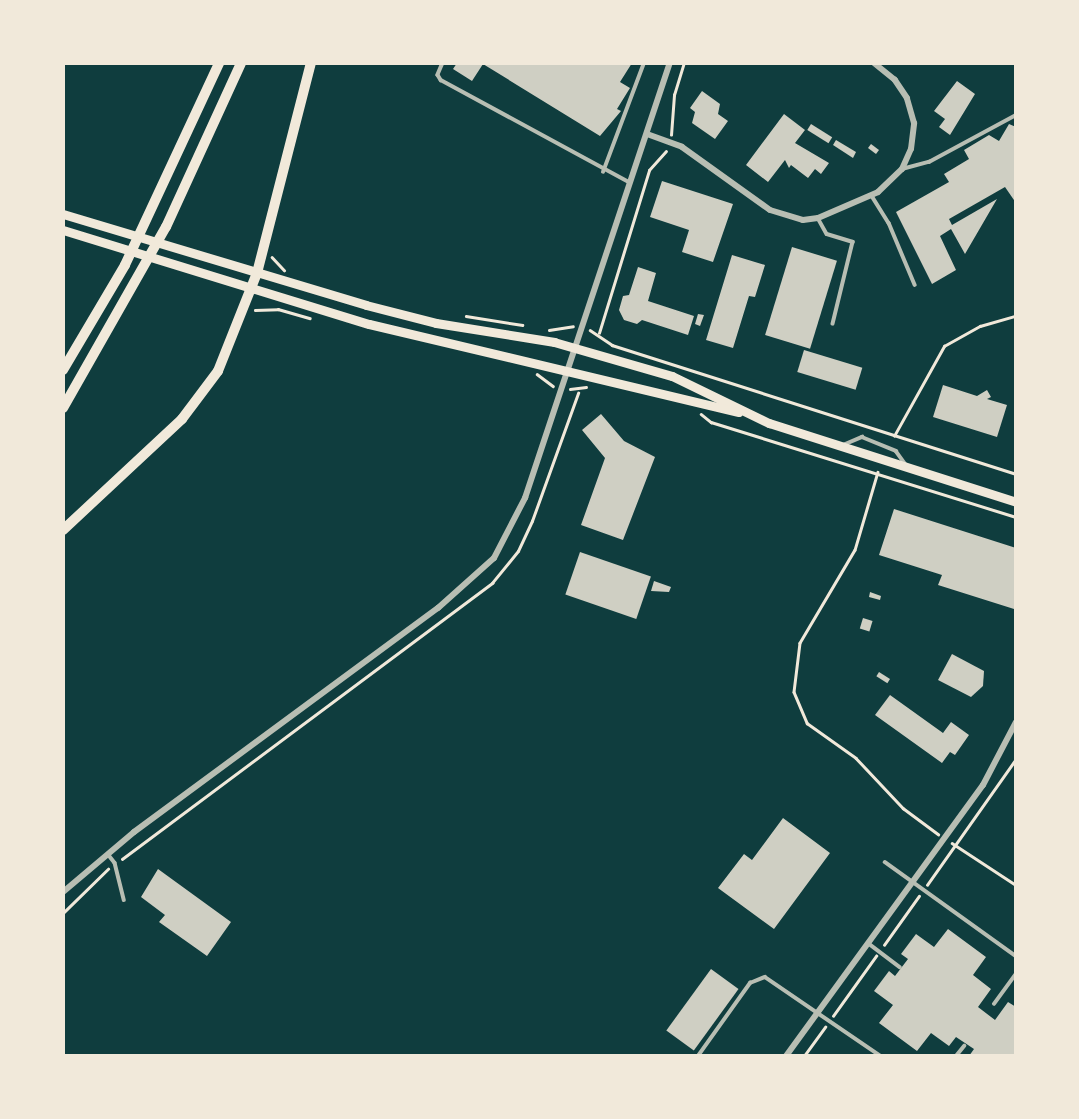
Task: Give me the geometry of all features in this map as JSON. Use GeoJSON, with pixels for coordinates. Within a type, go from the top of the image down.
{"type":"FeatureCollection","features":[{"type":"Feature","properties":{"kind":"highway"},"geometry":{"type":"LineString","coordinates":[[63,370],[130,254],[219,63]]}},
{"type":"Feature","properties":{"kind":"highway"},"geometry":{"type":"LineString","coordinates":[[63,408],[166,228],[241,63]]}},
{"type":"Feature","properties":{"kind":"highway"},"geometry":{"type":"LineString","coordinates":[[63,530],[196,403],[218,371],[257,273],[311,63]]}},
{"type":"Feature","properties":{"kind":"main road"},"geometry":{"type":"LineString","coordinates":[[63,214],[206,260],[436,323],[575,347],[698,385],[744,413]]}},
{"type":"Feature","properties":{"kind":"main road"},"geometry":{"type":"LineString","coordinates":[[63,230],[369,324],[569,368],[744,413],[1016,502]]}},
{"type":"Feature","properties":{"kind":"street"},"geometry":{"type":"LineString","coordinates":[[63,892],[107,853],[482,572],[518,516],[670,63]]}},
{"type":"Feature","properties":{"kind":"street"},"geometry":{"type":"LineString","coordinates":[[647,134],[670,141],[770,210],[803,220],[818,218],[872,197],[902,169],[911,149],[912,110],[895,80],[874,63]]}},
{"type":"Feature","properties":{"kind":"street"},"geometry":{"type":"LineString","coordinates":[[786,1056],[993,770],[1016,722]]}},
{"type":"Feature","properties":{"kind":"lane"},"geometry":{"type":"LineString","coordinates":[[443,63],[438,75],[441,80],[603,172],[631,183]]}},
{"type":"Feature","properties":{"kind":"lane"},"geometry":{"type":"LineString","coordinates":[[603,172],[644,63]]}},
{"type":"Feature","properties":{"kind":"lane"},"geometry":{"type":"LineString","coordinates":[[902,169],[929,162],[1016,115]]}},
{"type":"Feature","properties":{"kind":"lane"},"geometry":{"type":"LineString","coordinates":[[872,197],[889,223],[915,285]]}},
{"type":"Feature","properties":{"kind":"lane"},"geometry":{"type":"LineString","coordinates":[[818,218],[827,234],[853,242],[833,324]]}},
{"type":"Feature","properties":{"kind":"lane"},"geometry":{"type":"LineString","coordinates":[[842,446],[862,437],[896,451],[906,467]]}},
{"type":"Feature","properties":{"kind":"lane"},"geometry":{"type":"LineString","coordinates":[[107,853],[115,863],[124,900]]}},
{"type":"Feature","properties":{"kind":"lane"},"geometry":{"type":"LineString","coordinates":[[885,862],[1016,956]]}},
{"type":"Feature","properties":{"kind":"lane"},"geometry":{"type":"LineString","coordinates":[[868,943],[900,967]]}},
{"type":"Feature","properties":{"kind":"lane"},"geometry":{"type":"LineString","coordinates":[[994,1004],[1016,974]]}},
{"type":"Feature","properties":{"kind":"lane"},"geometry":{"type":"LineString","coordinates":[[698,1056],[755,978],[777,981],[881,1056]]}},
{"type":"Feature","properties":{"kind":"lane"},"geometry":{"type":"LineString","coordinates":[[956,1056],[964,1046]]}},
{"type":"Feature","properties":{"kind":"path"},"geometry":{"type":"LineString","coordinates":[[599,333],[649,170],[670,141],[674,95],[684,63]]}},
{"type":"Feature","properties":{"kind":"path"},"geometry":{"type":"LineString","coordinates":[[255,309],[278,309],[323,322]]}},
{"type":"Feature","properties":{"kind":"path"},"geometry":{"type":"LineString","coordinates":[[894,436],[922,377],[944,346],[980,326],[1016,316]]}},
{"type":"Feature","properties":{"kind":"path"},"geometry":{"type":"LineString","coordinates":[[533,372],[546,385],[578,391],[595,386]]}},
{"type":"Feature","properties":{"kind":"path"},"geometry":{"type":"LineString","coordinates":[[698,412],[711,422],[1016,517]]}},
{"type":"Feature","properties":{"kind":"path"},"geometry":{"type":"LineString","coordinates":[[878,472],[855,550],[800,643],[794,692],[807,723],[856,758],[903,808],[1016,885]]}},
{"type":"Feature","properties":{"kind":"path"},"geometry":{"type":"LineString","coordinates":[[804,1056],[1016,759]]}},
{"type":"Feature","properties":{"kind":"building"},"geometry":{"type":"Polygon","coordinates":[[[457,63],[632,63],[620,82],[630,88],[617,109],[621,111],[600,136],[483,64],[472,81],[453,69],[457,63]]]}},
{"type":"Feature","properties":{"kind":"building"},"geometry":{"type":"Polygon","coordinates":[[[957,81],[975,94],[950,135],[939,127],[945,119],[934,111],[957,81]]]}},
{"type":"Feature","properties":{"kind":"building"},"geometry":{"type":"Polygon","coordinates":[[[702,91],[720,104],[718,114],[728,121],[715,139],[692,123],[695,112],[690,108],[702,91]]]}},
{"type":"Feature","properties":{"kind":"building"},"geometry":{"type":"Polygon","coordinates":[[[784,114],[805,130],[795,143],[829,163],[821,174],[815,169],[808,178],[791,165],[789,168],[785,160],[768,182],[746,165],[784,114]]]}},
{"type":"Feature","properties":{"kind":"building"},"geometry":{"type":"Polygon","coordinates":[[[811,124],[832,137],[828,143],[807,130],[811,124]]]}},
{"type":"Feature","properties":{"kind":"building"},"geometry":{"type":"Polygon","coordinates":[[[1009,124],[1016,127],[1016,203],[1005,187],[949,219],[952,225],[997,199],[965,254],[951,229],[940,236],[956,270],[932,284],[896,212],[949,182],[944,174],[969,159],[964,150],[989,135],[999,141],[1009,124]]]}},
{"type":"Feature","properties":{"kind":"building"},"geometry":{"type":"Polygon","coordinates":[[[836,140],[856,152],[853,158],[833,145],[836,140]]]}},
{"type":"Feature","properties":{"kind":"building"},"geometry":{"type":"Polygon","coordinates":[[[871,144],[879,150],[876,154],[868,148],[871,144]]]}},
{"type":"Feature","properties":{"kind":"building"},"geometry":{"type":"Polygon","coordinates":[[[662,181],[733,204],[713,262],[682,252],[689,230],[650,217],[662,181]]]}},
{"type":"Feature","properties":{"kind":"building"},"geometry":{"type":"Polygon","coordinates":[[[792,247],[837,261],[810,349],[765,335],[792,247]]]}},
{"type":"Feature","properties":{"kind":"building"},"geometry":{"type":"Polygon","coordinates":[[[732,255],[765,265],[755,297],[749,296],[733,348],[706,340],[732,255]]]}},
{"type":"Feature","properties":{"kind":"building"},"geometry":{"type":"Polygon","coordinates":[[[638,267],[656,273],[648,301],[694,316],[688,335],[642,320],[637,324],[624,320],[619,310],[623,296],[629,295],[638,267]]]}},
{"type":"Feature","properties":{"kind":"building"},"geometry":{"type":"Polygon","coordinates":[[[698,314],[704,315],[700,326],[695,324],[698,314]]]}},
{"type":"Feature","properties":{"kind":"building"},"geometry":{"type":"Polygon","coordinates":[[[804,350],[862,368],[856,390],[797,372],[804,350]]]}},
{"type":"Feature","properties":{"kind":"building"},"geometry":{"type":"Polygon","coordinates":[[[943,385],[977,396],[987,390],[991,397],[987,399],[1007,405],[997,437],[933,417],[943,385]]]}},
{"type":"Feature","properties":{"kind":"building"},"geometry":{"type":"Polygon","coordinates":[[[601,414],[624,441],[655,457],[623,540],[581,525],[605,458],[582,430],[601,414]]]}},
{"type":"Feature","properties":{"kind":"building"},"geometry":{"type":"Polygon","coordinates":[[[894,509],[1016,548],[1014,609],[938,585],[942,575],[879,555],[894,509]]]}},
{"type":"Feature","properties":{"kind":"building"},"geometry":{"type":"Polygon","coordinates":[[[580,552],[651,576],[636,619],[565,595],[580,552]]]}},
{"type":"Feature","properties":{"kind":"building"},"geometry":{"type":"Polygon","coordinates":[[[654,581],[671,587],[669,592],[651,591],[654,581]]]}},
{"type":"Feature","properties":{"kind":"building"},"geometry":{"type":"Polygon","coordinates":[[[870,592],[881,596],[880,600],[869,597],[870,592]]]}},
{"type":"Feature","properties":{"kind":"building"},"geometry":{"type":"Polygon","coordinates":[[[863,618],[873,621],[869,631],[860,629],[863,618]]]}},
{"type":"Feature","properties":{"kind":"building"},"geometry":{"type":"Polygon","coordinates":[[[952,654],[984,671],[983,686],[971,697],[938,680],[952,654]]]}},
{"type":"Feature","properties":{"kind":"building"},"geometry":{"type":"Polygon","coordinates":[[[879,672],[890,679],[887,683],[876,676],[879,672]]]}},
{"type":"Feature","properties":{"kind":"building"},"geometry":{"type":"Polygon","coordinates":[[[890,695],[943,733],[951,722],[969,735],[955,755],[950,752],[942,763],[875,715],[890,695]]]}},
{"type":"Feature","properties":{"kind":"building"},"geometry":{"type":"Polygon","coordinates":[[[783,818],[830,853],[774,929],[718,888],[744,854],[752,860],[783,818]]]}},
{"type":"Feature","properties":{"kind":"building"},"geometry":{"type":"Polygon","coordinates":[[[158,869],[231,922],[207,956],[159,922],[165,915],[141,897],[158,869]]]}},
{"type":"Feature","properties":{"kind":"building"},"geometry":{"type":"Polygon","coordinates":[[[948,929],[986,957],[973,975],[991,989],[978,1007],[995,1020],[1008,1002],[1016,1007],[1016,1056],[969,1056],[974,1049],[956,1037],[949,1046],[931,1033],[917,1051],[879,1023],[893,1005],[874,991],[889,971],[895,976],[908,959],[901,954],[916,934],[934,947],[948,929]]]}},
{"type":"Feature","properties":{"kind":"building"},"geometry":{"type":"Polygon","coordinates":[[[711,969],[739,989],[694,1050],[666,1030],[711,969]]]}}]}
